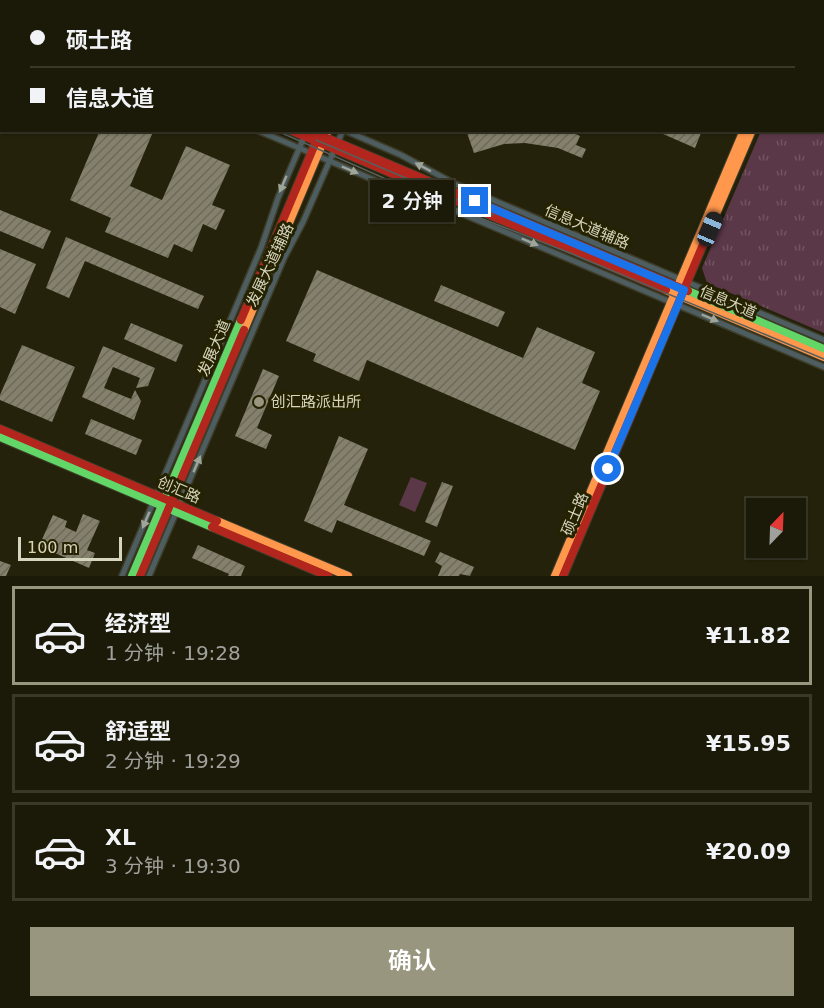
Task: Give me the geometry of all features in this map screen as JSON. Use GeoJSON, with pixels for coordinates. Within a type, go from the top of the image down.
{"type":"FeatureCollection","features":[{"type":"Feature","properties":{"kind":"street"},"geometry":{"type":"LineString","coordinates":[[262,132],[400,191],[438,203],[824,366]]}},
{"type":"Feature","properties":{"kind":"street","name":"发展大道辅路"},"geometry":{"type":"LineString","coordinates":[[122,576],[163,502],[278,198],[306,132]]}},
{"type":"Feature","properties":{"kind":"street","name":"信息大道"},"geometry":{"type":"LineString","coordinates":[[306,132],[824,349]]}},
{"type":"Feature","properties":{"kind":"street","name":"发展大道辅路"},"geometry":{"type":"LineString","coordinates":[[149,576],[284,258],[303,222],[342,132]]}},
{"type":"Feature","properties":{"kind":"street","name":"信息大道辅路"},"geometry":{"type":"LineString","coordinates":[[348,132],[681,288],[824,340]]}},
{"type":"Feature","properties":{"kind":"street","name":"硕士路"},"geometry":{"type":"LineString","coordinates":[[681,288],[743,132]]}},
{"type":"Feature","properties":{"kind":"street","name":"硕士路"},"geometry":{"type":"LineString","coordinates":[[555,576],[751,132]]}},
{"type":"Feature","properties":{"kind":"street","name":"发展大道"},"geometry":{"type":"LineString","coordinates":[[132,576],[322,137]]}},
{"type":"Feature","properties":{"kind":"street","name":"信息大道"},"geometry":{"type":"LineString","coordinates":[[681,288],[824,357]]}},
{"type":"Feature","properties":{"kind":"street","name":"硕士路"},"geometry":{"type":"LineString","coordinates":[[563,576],[674,304]]}},
{"type":"Feature","properties":{"kind":"street","name":"创汇路"},"geometry":{"type":"LineString","coordinates":[[0,429],[163,502]]}},
{"type":"Feature","properties":{"kind":"street","name":"创汇路"},"geometry":{"type":"LineString","coordinates":[[0,437],[348,576]]}},
{"type":"Feature","properties":{"kind":"street","name":"发展大道"},"geometry":{"type":"LineString","coordinates":[[140,576],[163,502]]}},
{"type":"Feature","properties":{"kind":"street","name":"创汇路"},"geometry":{"type":"LineString","coordinates":[[178,508],[328,576]]}},
{"type":"Feature","properties":{"kind":"green space"},"geometry":{"type":"Polygon","coordinates":[[[761,132],[824,132],[824,333],[707,283],[702,268],[761,132]]]}},
{"type":"Feature","properties":{"kind":"green space"},"geometry":{"type":"Polygon","coordinates":[[[411,477],[427,483],[415,512],[399,505],[411,477]]]}},
{"type":"Feature","properties":{"kind":"building"},"geometry":{"type":"Polygon","coordinates":[[[99,132],[153,132],[130,186],[162,200],[186,146],[230,165],[212,205],[225,210],[216,230],[203,224],[192,252],[174,244],[168,258],[105,232],[111,218],[70,200],[99,132]]]}},
{"type":"Feature","properties":{"kind":"building"},"geometry":{"type":"Polygon","coordinates":[[[467,132],[571,132],[580,136],[576,145],[586,149],[582,158],[558,148],[525,143],[504,144],[474,153],[467,132]]]}},
{"type":"Feature","properties":{"kind":"building"},"geometry":{"type":"Polygon","coordinates":[[[659,132],[699,132],[701,133],[695,148],[659,132]]]}},
{"type":"Feature","properties":{"kind":"building"},"geometry":{"type":"Polygon","coordinates":[[[0,210],[51,231],[43,249],[0,231],[0,210]]]}},
{"type":"Feature","properties":{"kind":"building"},"geometry":{"type":"Polygon","coordinates":[[[66,237],[204,296],[198,309],[85,261],[69,298],[46,288],[66,237]]]}},
{"type":"Feature","properties":{"kind":"building"},"geometry":{"type":"Polygon","coordinates":[[[0,249],[36,264],[15,314],[0,307],[0,249]]]}},
{"type":"Feature","properties":{"kind":"building"},"geometry":{"type":"Polygon","coordinates":[[[317,270],[523,358],[537,327],[595,352],[582,383],[600,391],[575,450],[367,360],[359,381],[313,361],[316,354],[286,341],[317,270]]]}},
{"type":"Feature","properties":{"kind":"building"},"geometry":{"type":"Polygon","coordinates":[[[441,285],[505,312],[498,327],[434,301],[441,285]]]}},
{"type":"Feature","properties":{"kind":"building"},"geometry":{"type":"Polygon","coordinates":[[[131,323],[183,345],[176,362],[124,339],[131,323]]]}},
{"type":"Feature","properties":{"kind":"building"},"geometry":{"type":"Polygon","coordinates":[[[22,345],[75,367],[52,422],[0,400],[0,395],[22,345]]]}},
{"type":"Feature","properties":{"kind":"building"},"geometry":{"type":"Polygon","coordinates":[[[103,346],[155,368],[148,386],[136,388],[140,378],[113,367],[104,388],[131,399],[135,390],[141,401],[134,420],[82,397],[103,346]]]}},
{"type":"Feature","properties":{"kind":"building","name":"创汇路派出所"},"geometry":{"type":"Polygon","coordinates":[[[263,369],[279,376],[257,428],[272,435],[266,449],[235,436],[263,369]]]}},
{"type":"Feature","properties":{"kind":"building"},"geometry":{"type":"Polygon","coordinates":[[[91,419],[142,440],[136,455],[85,434],[91,419]]]}},
{"type":"Feature","properties":{"kind":"building"},"geometry":{"type":"Polygon","coordinates":[[[339,436],[368,449],[344,505],[431,541],[424,556],[337,520],[332,533],[304,521],[339,436]]]}},
{"type":"Feature","properties":{"kind":"building"},"geometry":{"type":"Polygon","coordinates":[[[442,482],[453,486],[437,527],[425,522],[442,482]]]}},
{"type":"Feature","properties":{"kind":"building"},"geometry":{"type":"Polygon","coordinates":[[[83,514],[100,521],[87,550],[95,553],[89,568],[39,546],[53,515],[67,521],[65,527],[76,532],[83,514]]]}},
{"type":"Feature","properties":{"kind":"building"},"geometry":{"type":"Polygon","coordinates":[[[198,545],[245,566],[241,576],[228,576],[229,574],[192,558],[198,545]]]}},
{"type":"Feature","properties":{"kind":"building"},"geometry":{"type":"Polygon","coordinates":[[[440,552],[474,567],[470,576],[460,574],[459,576],[438,576],[442,566],[435,562],[440,552]]]}},
{"type":"Feature","properties":{"kind":"building"},"geometry":{"type":"Polygon","coordinates":[[[0,561],[11,565],[6,576],[0,576],[0,561]]]}},
{"type":"Feature","properties":{"kind":"tram line"},"geometry":{"type":"LineString","coordinates":[[280,132],[429,198],[570,253],[824,359]]}},
{"type":"Feature","properties":{"kind":"tram line"},"geometry":{"type":"LineString","coordinates":[[316,140],[493,215]]}},
{"type":"Feature","properties":{"kind":"traffic: fast"},"geometry":{"type":"LineString","coordinates":[[688,291],[824,349]]}},
{"type":"Feature","properties":{"kind":"traffic: fast"},"geometry":{"type":"LineString","coordinates":[[132,576],[241,320]]}},
{"type":"Feature","properties":{"kind":"traffic: fast"},"geometry":{"type":"LineString","coordinates":[[0,437],[212,527]]}},
{"type":"Feature","properties":{"kind":"traffic: slow"},"geometry":{"type":"LineString","coordinates":[[244,330],[327,132]]}},
{"type":"Feature","properties":{"kind":"traffic: slow"},"geometry":{"type":"LineString","coordinates":[[555,576],[743,132]]}},
{"type":"Feature","properties":{"kind":"traffic: slow"},"geometry":{"type":"LineString","coordinates":[[707,235],[751,132]]}},
{"type":"Feature","properties":{"kind":"traffic: slow"},"geometry":{"type":"LineString","coordinates":[[666,290],[824,357]]}},
{"type":"Feature","properties":{"kind":"traffic: slow"},"geometry":{"type":"LineString","coordinates":[[217,521],[348,576]]}},
{"type":"Feature","properties":{"kind":"traffic: jam"},"geometry":{"type":"LineString","coordinates":[[295,132],[666,290]]}},
{"type":"Feature","properties":{"kind":"traffic: jam"},"geometry":{"type":"LineString","coordinates":[[313,132],[688,291]]}},
{"type":"Feature","properties":{"kind":"traffic: jam"},"geometry":{"type":"LineString","coordinates":[[241,320],[318,137]]}},
{"type":"Feature","properties":{"kind":"traffic: jam"},"geometry":{"type":"LineString","coordinates":[[563,576],[707,235]]}},
{"type":"Feature","properties":{"kind":"traffic: jam"},"geometry":{"type":"LineString","coordinates":[[140,576],[244,330]]}},
{"type":"Feature","properties":{"kind":"traffic: jam"},"geometry":{"type":"LineString","coordinates":[[0,429],[217,521]]}},
{"type":"Feature","properties":{"kind":"traffic: jam"},"geometry":{"type":"LineString","coordinates":[[212,527],[328,576]]}},
{"type":"Feature","properties":{"kind":"place","name":"创汇路派出所"},"geometry":{"type":"Point","coordinates":[259,402]}},
{"type":"Feature","properties":{"kind":"route"},"geometry":{"type":"LineString","coordinates":[[475,201],[684,290],[608,469]]}}]}
